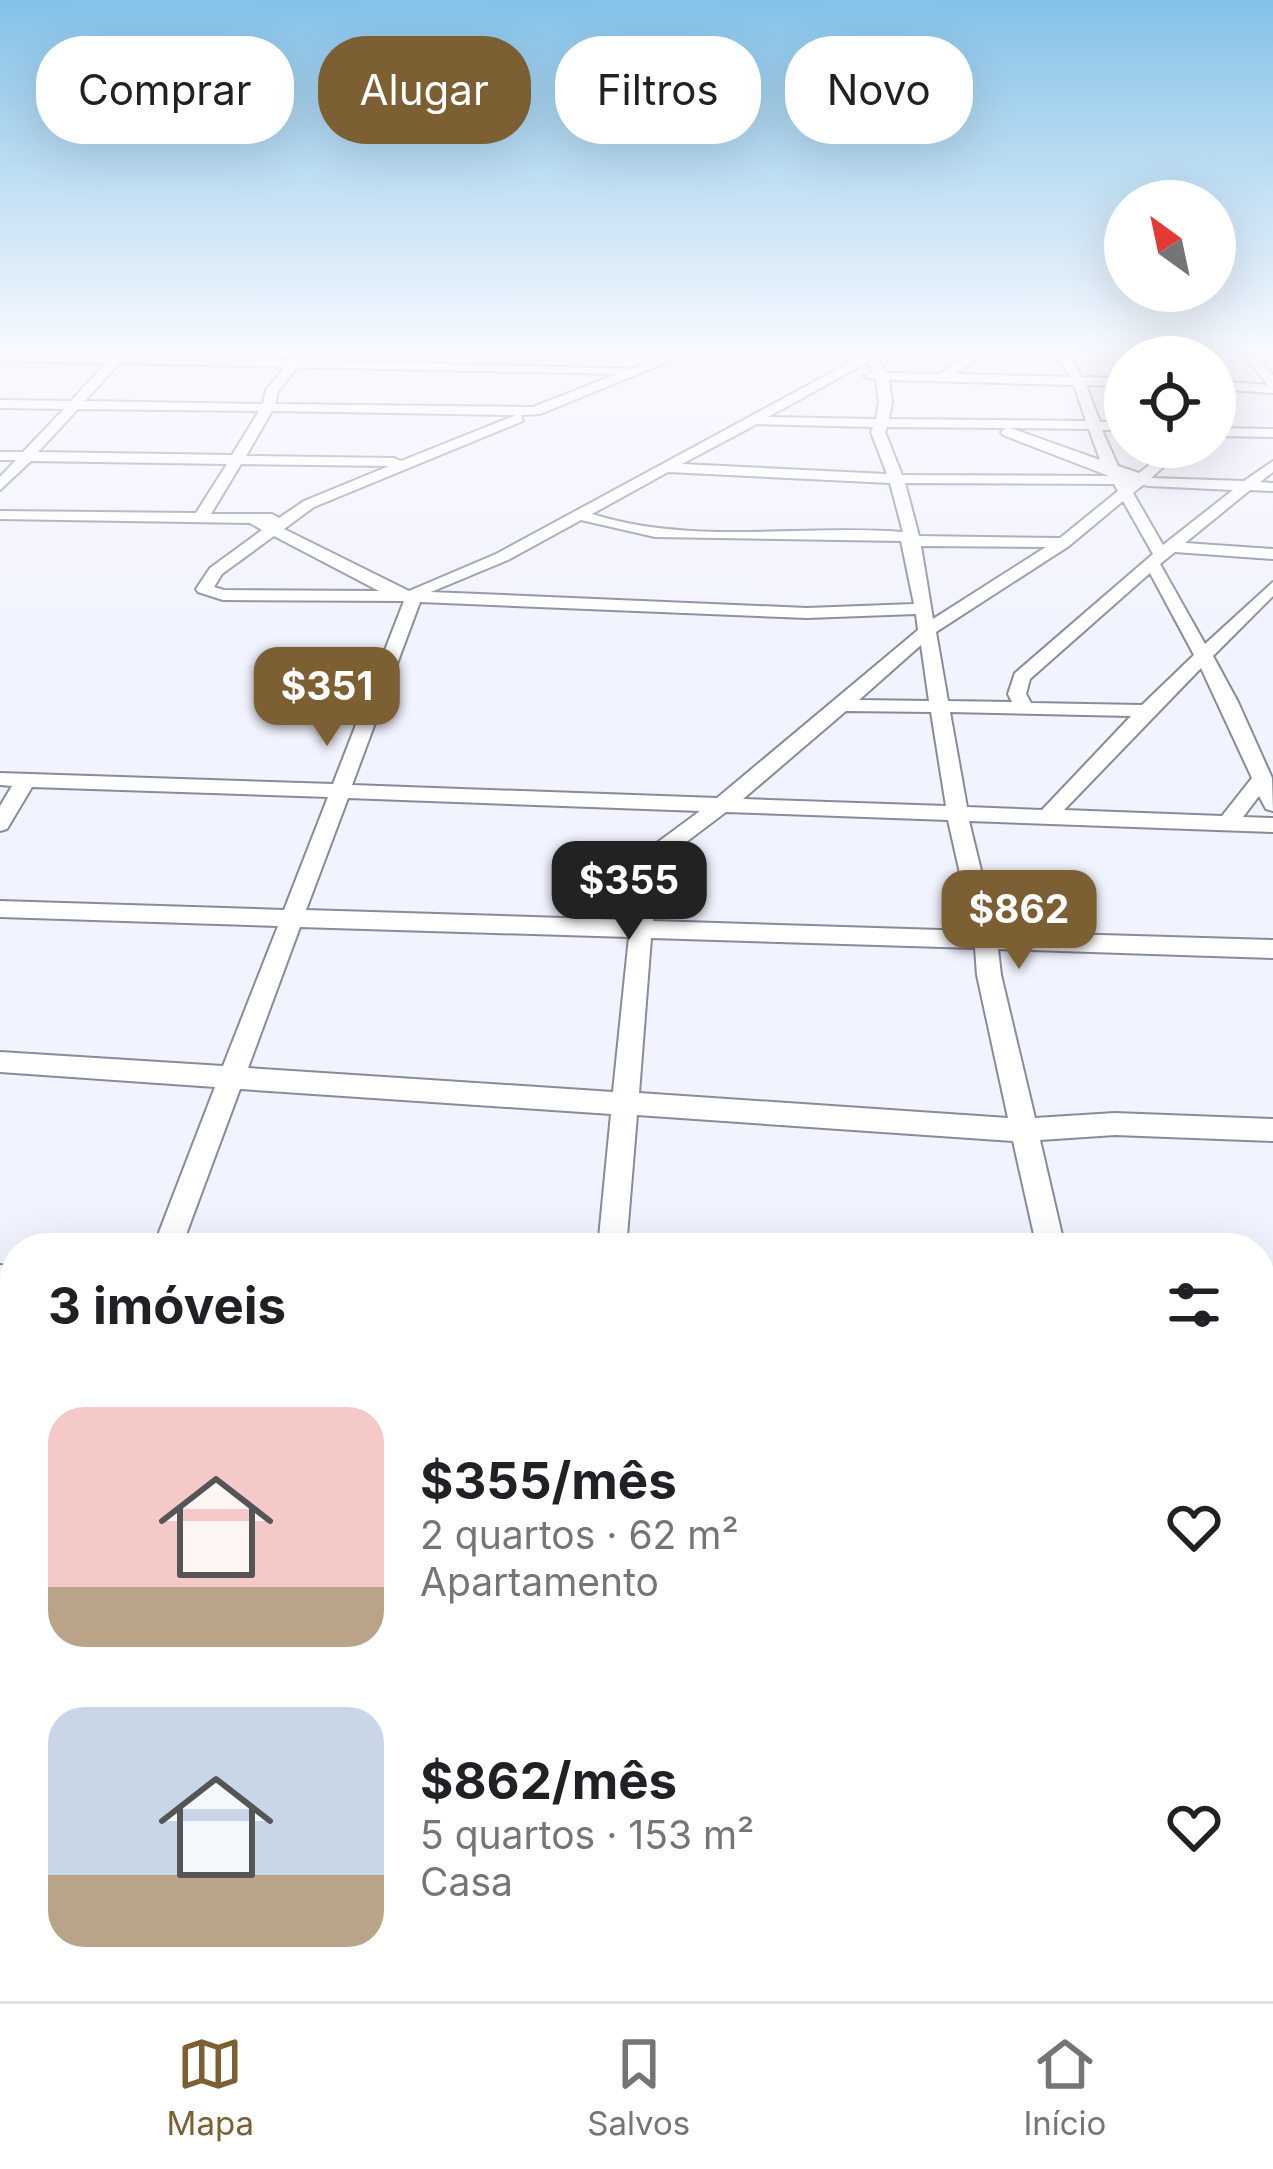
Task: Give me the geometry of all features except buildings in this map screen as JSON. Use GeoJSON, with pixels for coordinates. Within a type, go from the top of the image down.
{"type":"FeatureCollection","features":[{"type":"Feature","properties":{"kind":"street"},"geometry":{"type":"LineString","coordinates":[[0,486],[41,443]]}},
{"type":"Feature","properties":{"kind":"street"},"geometry":{"type":"LineString","coordinates":[[200,519],[247,443]]}},
{"type":"Feature","properties":{"kind":"street"},"geometry":{"type":"LineString","coordinates":[[455,443],[280,522],[216,571],[204,589],[223,596],[407,596],[925,620]]}},
{"type":"Feature","properties":{"kind":"street"},"geometry":{"type":"LineString","coordinates":[[173,1233],[293,921],[407,596],[492,562],[710,443]]}},
{"type":"Feature","properties":{"kind":"street"},"geometry":{"type":"LineString","coordinates":[[882,443],[909,539],[942,704],[958,818],[986,937],[989,975],[1048,1233]]}},
{"type":"Feature","properties":{"kind":"street"},"geometry":{"type":"LineString","coordinates":[[1035,443],[1124,478]]}},
{"type":"Feature","properties":{"kind":"street"},"geometry":{"type":"LineString","coordinates":[[1104,443],[1162,556],[1203,657],[1273,803]]}},
{"type":"Feature","properties":{"kind":"street"},"geometry":{"type":"LineString","coordinates":[[0,455],[236,462],[414,460]]}},
{"type":"Feature","properties":{"kind":"street"},"geometry":{"type":"LineString","coordinates":[[1023,705],[1018,694],[1021,677],[1273,465]]}},
{"type":"Feature","properties":{"kind":"street"},"geometry":{"type":"LineString","coordinates":[[668,468],[896,479],[1124,478],[1185,486],[1273,487]]}},
{"type":"Feature","properties":{"kind":"street"},"geometry":{"type":"LineString","coordinates":[[613,1233],[637,930],[647,862],[842,705],[925,620],[1064,543],[1124,478],[1142,468]]}},
{"type":"Feature","properties":{"kind":"street"},"geometry":{"type":"LineString","coordinates":[[0,514],[280,522],[407,596]]}},
{"type":"Feature","properties":{"kind":"street"},"geometry":{"type":"LineString","coordinates":[[581,515],[625,530],[738,534],[836,530],[909,539],[1064,543]]}},
{"type":"Feature","properties":{"kind":"street"},"geometry":{"type":"LineString","coordinates":[[1162,556],[1273,554]]}},
{"type":"Feature","properties":{"kind":"street"},"geometry":{"type":"LineString","coordinates":[[1047,818],[1141,710],[1273,587]]}},
{"type":"Feature","properties":{"kind":"street"},"geometry":{"type":"LineString","coordinates":[[842,705],[1141,710]]}},
{"type":"Feature","properties":{"kind":"street"},"geometry":{"type":"LineString","coordinates":[[0,778],[958,818],[1273,826]]}},
{"type":"Feature","properties":{"kind":"street"},"geometry":{"type":"LineString","coordinates":[[1227,824],[1262,778]]}},
{"type":"Feature","properties":{"kind":"street"},"geometry":{"type":"LineString","coordinates":[[0,824],[26,779]]}},
{"type":"Feature","properties":{"kind":"street"},"geometry":{"type":"LineString","coordinates":[[585,929],[617,916],[640,898]]}},
{"type":"Feature","properties":{"kind":"street"},"geometry":{"type":"LineString","coordinates":[[0,909],[293,921],[986,937],[1273,950]]}},
{"type":"Feature","properties":{"kind":"street"},"geometry":{"type":"LineString","coordinates":[[989,975],[1015,955],[1050,941]]}},
{"type":"Feature","properties":{"kind":"street"},"geometry":{"type":"LineString","coordinates":[[0,1062],[1024,1130],[1115,1124],[1273,1130]]}}]}
